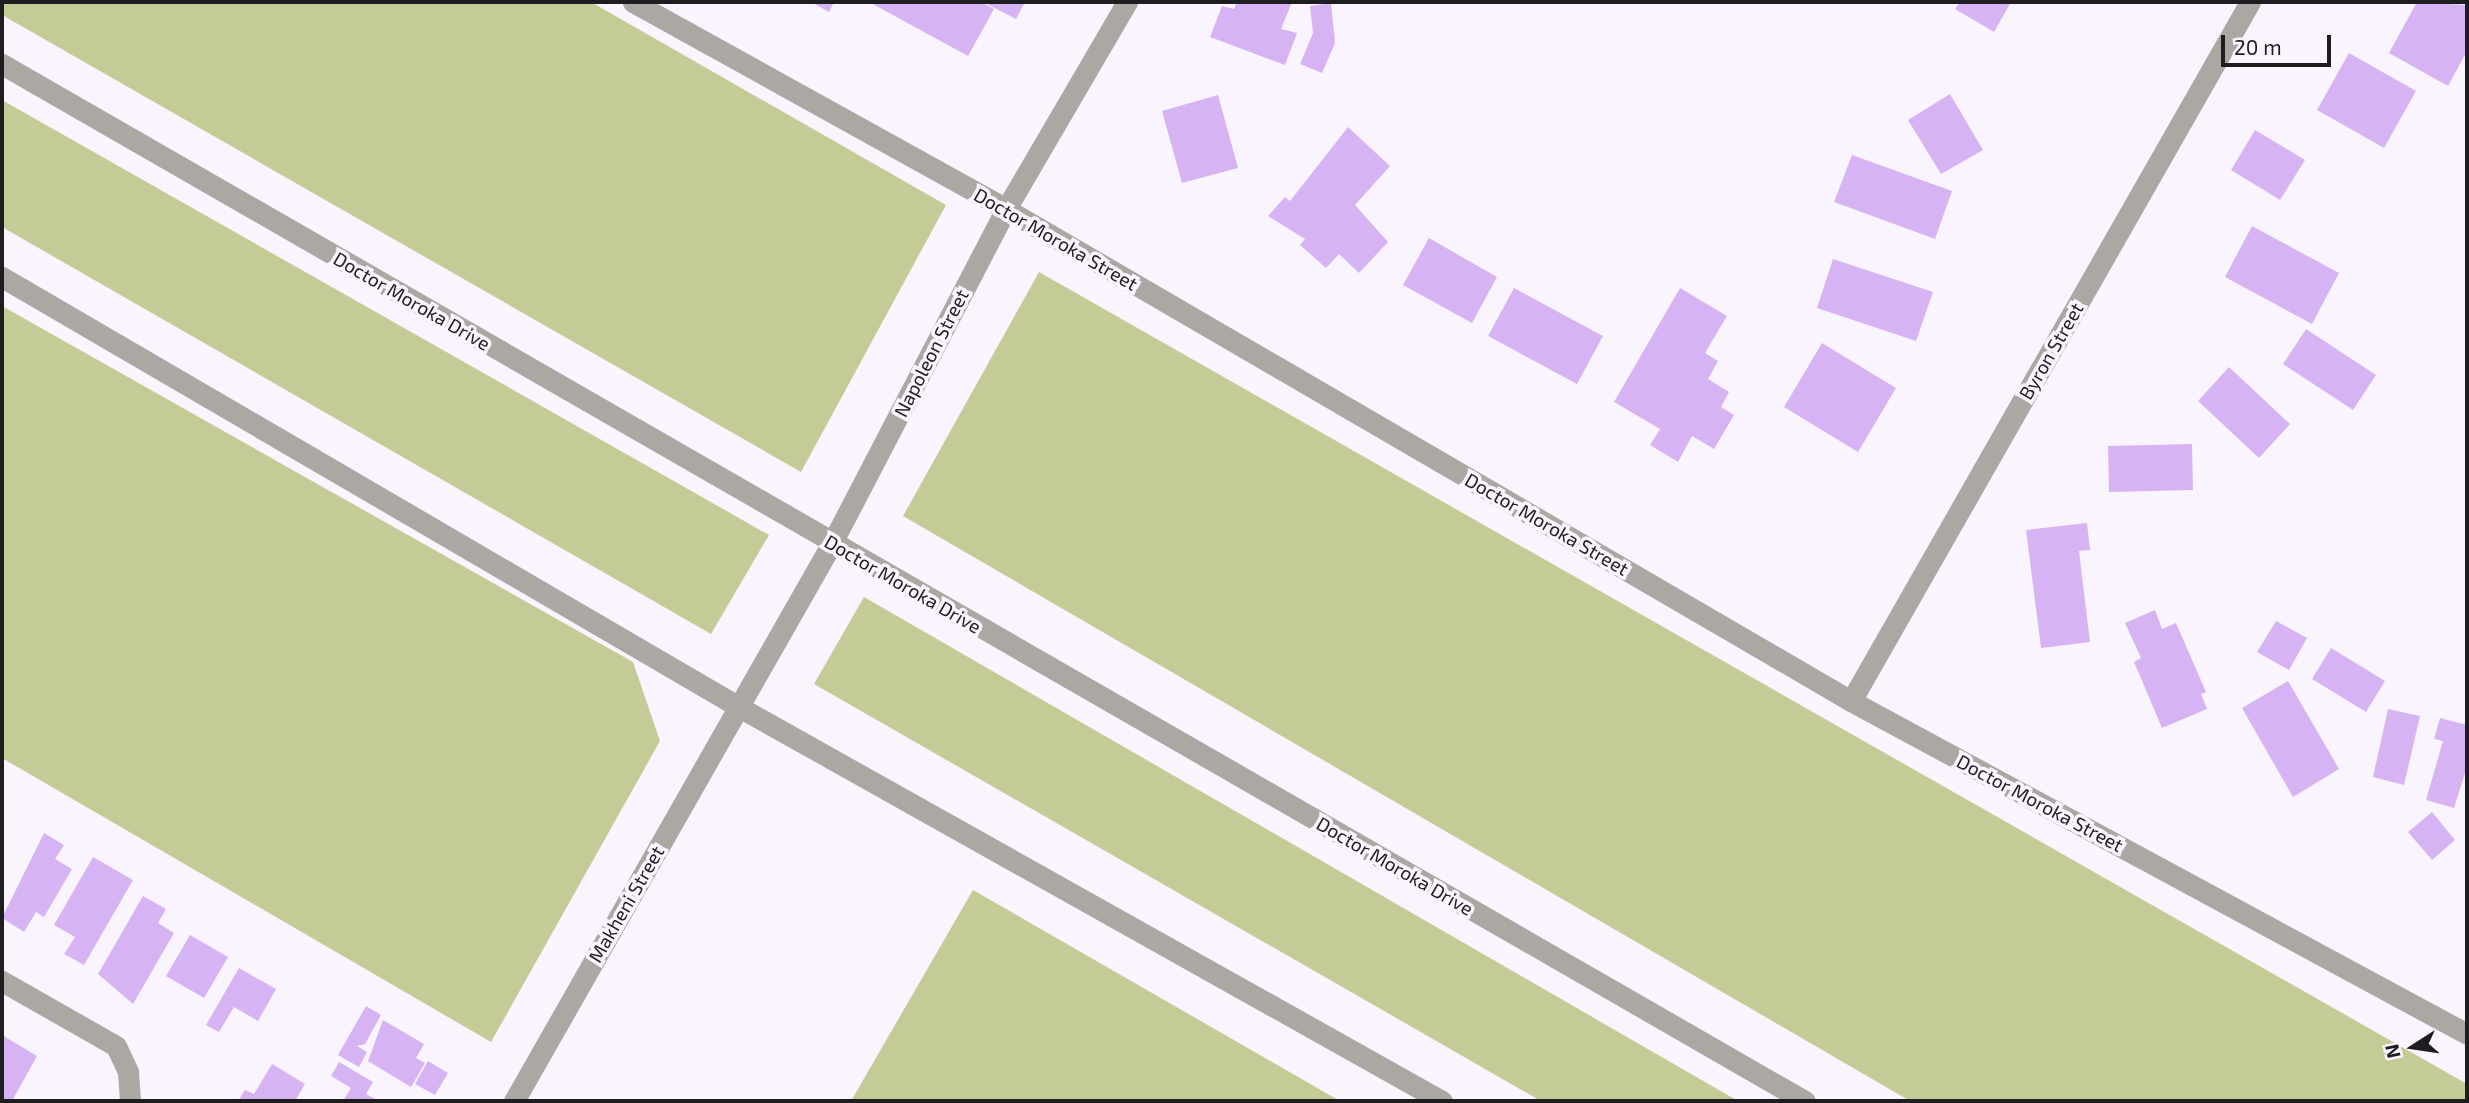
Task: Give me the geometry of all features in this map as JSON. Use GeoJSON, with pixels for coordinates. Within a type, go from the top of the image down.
{"type":"FeatureCollection","features":[{"type":"Feature","properties":{"kind":"street","name":"Doctor Moroka Street"},"geometry":{"type":"LineString","coordinates":[[633,2],[1006,209],[1851,701],[2467,1034]]}},
{"type":"Feature","properties":{"kind":"street","name":"Napoleon Street"},"geometry":{"type":"LineString","coordinates":[[739,706],[832,543],[1006,209],[1127,2]]}},
{"type":"Feature","properties":{"kind":"street","name":"Byron Street"},"geometry":{"type":"LineString","coordinates":[[1851,701],[2250,2]]}},
{"type":"Feature","properties":{"kind":"street","name":"Doctor Moroka Drive"},"geometry":{"type":"LineString","coordinates":[[2,64],[1805,1101]]}},
{"type":"Feature","properties":{"kind":"street"},"geometry":{"type":"LineString","coordinates":[[2,277],[739,706],[1443,1101]]}},
{"type":"Feature","properties":{"kind":"street","name":"Makheni Street"},"geometry":{"type":"LineString","coordinates":[[513,1101],[739,706]]}},
{"type":"Feature","properties":{"kind":"street"},"geometry":{"type":"LineString","coordinates":[[2,981],[116,1046],[128,1072],[130,1101]]}},
{"type":"Feature","properties":{"kind":"green space"},"geometry":{"type":"Polygon","coordinates":[[[2,2],[591,2],[946,205],[801,472],[2,15],[2,2]]]}},
{"type":"Feature","properties":{"kind":"green space"},"geometry":{"type":"Polygon","coordinates":[[[2,100],[769,535],[711,634],[2,227],[2,100]]]}},
{"type":"Feature","properties":{"kind":"green space"},"geometry":{"type":"Polygon","coordinates":[[[1039,272],[2467,1084],[2467,1101],[1910,1101],[903,516],[1039,272]]]}},
{"type":"Feature","properties":{"kind":"green space"},"geometry":{"type":"Polygon","coordinates":[[[2,306],[633,662],[660,741],[491,1042],[2,758],[2,306]]]}},
{"type":"Feature","properties":{"kind":"green space"},"geometry":{"type":"Polygon","coordinates":[[[864,597],[1738,1101],[1541,1101],[814,684],[864,597]]]}},
{"type":"Feature","properties":{"kind":"green space"},"geometry":{"type":"Polygon","coordinates":[[[973,890],[1340,1101],[851,1101],[973,890]]]}},
{"type":"Feature","properties":{"kind":"building"},"geometry":{"type":"Polygon","coordinates":[[[811,2],[834,2],[829,12],[811,2]]]}},
{"type":"Feature","properties":{"kind":"building"},"geometry":{"type":"Polygon","coordinates":[[[869,2],[981,2],[994,9],[968,56],[869,2]]]}},
{"type":"Feature","properties":{"kind":"building"},"geometry":{"type":"Polygon","coordinates":[[[983,2],[1025,2],[1016,19],[983,2]]]}},
{"type":"Feature","properties":{"kind":"building"},"geometry":{"type":"Polygon","coordinates":[[[1237,2],[1292,2],[1281,29],[1297,33],[1285,65],[1210,37],[1222,6],[1234,9],[1237,2]]]}},
{"type":"Feature","properties":{"kind":"building"},"geometry":{"type":"Polygon","coordinates":[[[1960,2],[2011,2],[1994,32],[1955,9],[1960,2]]]}},
{"type":"Feature","properties":{"kind":"building"},"geometry":{"type":"Polygon","coordinates":[[[2417,2],[2467,5],[2467,51],[2448,86],[2389,53],[2417,2]]]}},
{"type":"Feature","properties":{"kind":"building"},"geometry":{"type":"Polygon","coordinates":[[[1331,3],[1335,43],[1322,73],[1300,64],[1313,33],[1310,6],[1331,3]]]}},
{"type":"Feature","properties":{"kind":"building"},"geometry":{"type":"Polygon","coordinates":[[[2349,53],[2416,91],[2384,148],[2317,110],[2349,53]]]}},
{"type":"Feature","properties":{"kind":"building"},"geometry":{"type":"Polygon","coordinates":[[[1950,94],[1983,150],[1941,174],[1908,120],[1950,94]]]}},
{"type":"Feature","properties":{"kind":"building"},"geometry":{"type":"Polygon","coordinates":[[[1218,95],[1238,168],[1182,183],[1162,111],[1218,95]]]}},
{"type":"Feature","properties":{"kind":"building"},"geometry":{"type":"Polygon","coordinates":[[[1348,127],[1390,166],[1355,205],[1388,242],[1359,273],[1339,254],[1326,268],[1300,245],[1305,239],[1268,216],[1285,197],[1290,201],[1348,127]]]}},
{"type":"Feature","properties":{"kind":"building"},"geometry":{"type":"Polygon","coordinates":[[[2255,130],[2305,160],[2280,200],[2231,170],[2255,130]]]}},
{"type":"Feature","properties":{"kind":"building"},"geometry":{"type":"Polygon","coordinates":[[[1852,155],[1952,191],[1935,239],[1834,202],[1852,155]]]}},
{"type":"Feature","properties":{"kind":"building"},"geometry":{"type":"Polygon","coordinates":[[[2252,226],[2339,273],[2312,324],[2225,277],[2252,226]]]}},
{"type":"Feature","properties":{"kind":"building"},"geometry":{"type":"Polygon","coordinates":[[[1429,238],[1497,277],[1472,323],[1403,285],[1429,238]]]}},
{"type":"Feature","properties":{"kind":"building"},"geometry":{"type":"Polygon","coordinates":[[[1833,259],[1933,292],[1916,341],[1817,308],[1833,259]]]}},
{"type":"Feature","properties":{"kind":"building"},"geometry":{"type":"Polygon","coordinates":[[[1514,288],[1603,336],[1577,384],[1488,336],[1514,288]]]}},
{"type":"Feature","properties":{"kind":"building"},"geometry":{"type":"Polygon","coordinates":[[[1680,288],[1727,316],[1705,353],[1718,361],[1708,379],[1729,392],[1721,407],[1734,415],[1714,449],[1692,436],[1678,462],[1650,445],[1660,429],[1614,402],[1680,288]]]}},
{"type":"Feature","properties":{"kind":"building"},"geometry":{"type":"Polygon","coordinates":[[[2306,329],[2376,375],[2353,410],[2283,364],[2306,329]]]}},
{"type":"Feature","properties":{"kind":"building"},"geometry":{"type":"Polygon","coordinates":[[[1822,343],[1896,388],[1858,452],[1784,407],[1822,343]]]}},
{"type":"Feature","properties":{"kind":"building"},"geometry":{"type":"Polygon","coordinates":[[[2229,367],[2290,424],[2259,458],[2198,401],[2229,367]]]}},
{"type":"Feature","properties":{"kind":"building"},"geometry":{"type":"Polygon","coordinates":[[[2192,444],[2193,490],[2109,492],[2108,446],[2192,444]]]}},
{"type":"Feature","properties":{"kind":"building"},"geometry":{"type":"Polygon","coordinates":[[[2087,523],[2090,550],[2079,551],[2090,642],[2041,648],[2026,530],[2087,523]]]}},
{"type":"Feature","properties":{"kind":"building"},"geometry":{"type":"Polygon","coordinates":[[[2155,610],[2162,629],[2176,623],[2206,692],[2201,694],[2207,709],[2162,728],[2134,662],[2141,658],[2125,623],[2155,610]]]}},
{"type":"Feature","properties":{"kind":"building"},"geometry":{"type":"Polygon","coordinates":[[[2276,621],[2307,638],[2289,670],[2257,652],[2276,621]]]}},
{"type":"Feature","properties":{"kind":"building"},"geometry":{"type":"Polygon","coordinates":[[[2331,648],[2385,681],[2366,712],[2312,679],[2331,648]]]}},
{"type":"Feature","properties":{"kind":"building"},"geometry":{"type":"Polygon","coordinates":[[[2288,681],[2339,769],[2293,797],[2242,708],[2288,681]]]}},
{"type":"Feature","properties":{"kind":"building"},"geometry":{"type":"Polygon","coordinates":[[[2388,709],[2420,716],[2404,785],[2373,777],[2388,709]]]}},
{"type":"Feature","properties":{"kind":"building"},"geometry":{"type":"Polygon","coordinates":[[[2440,718],[2467,725],[2467,767],[2454,808],[2426,800],[2443,741],[2434,739],[2440,718]]]}},
{"type":"Feature","properties":{"kind":"building"},"geometry":{"type":"Polygon","coordinates":[[[2432,812],[2455,840],[2432,860],[2408,832],[2432,812]]]}},
{"type":"Feature","properties":{"kind":"building"},"geometry":{"type":"Polygon","coordinates":[[[44,833],[64,845],[55,859],[72,869],[44,917],[36,912],[24,932],[2,918],[44,833]]]}},
{"type":"Feature","properties":{"kind":"building"},"geometry":{"type":"Polygon","coordinates":[[[93,857],[133,880],[84,965],[64,954],[75,937],[54,925],[93,857]]]}},
{"type":"Feature","properties":{"kind":"building"},"geometry":{"type":"Polygon","coordinates":[[[143,896],[166,909],[158,923],[174,933],[133,1004],[98,974],[143,896]]]}},
{"type":"Feature","properties":{"kind":"building"},"geometry":{"type":"Polygon","coordinates":[[[190,935],[228,957],[204,998],[166,976],[190,935]]]}},
{"type":"Feature","properties":{"kind":"building"},"geometry":{"type":"Polygon","coordinates":[[[239,968],[276,989],[258,1021],[234,1007],[219,1032],[206,1025],[239,968]]]}},
{"type":"Feature","properties":{"kind":"building"},"geometry":{"type":"Polygon","coordinates":[[[366,1006],[381,1015],[365,1044],[357,1046],[367,1052],[359,1067],[338,1055],[366,1006]]]}},
{"type":"Feature","properties":{"kind":"building"},"geometry":{"type":"Polygon","coordinates":[[[383,1020],[424,1044],[416,1058],[425,1063],[411,1087],[368,1061],[383,1020]]]}},
{"type":"Feature","properties":{"kind":"building"},"geometry":{"type":"Polygon","coordinates":[[[2,1035],[37,1056],[12,1101],[2,1101],[2,1035]]]}},
{"type":"Feature","properties":{"kind":"building"},"geometry":{"type":"Polygon","coordinates":[[[428,1061],[448,1073],[435,1095],[415,1084],[428,1061]]]}},
{"type":"Feature","properties":{"kind":"building"},"geometry":{"type":"Polygon","coordinates":[[[339,1062],[373,1082],[366,1094],[379,1101],[343,1101],[351,1088],[331,1076],[339,1062]]]}},
{"type":"Feature","properties":{"kind":"building"},"geometry":{"type":"Polygon","coordinates":[[[272,1064],[305,1084],[295,1101],[238,1101],[245,1090],[254,1094],[272,1064]]]}}]}
